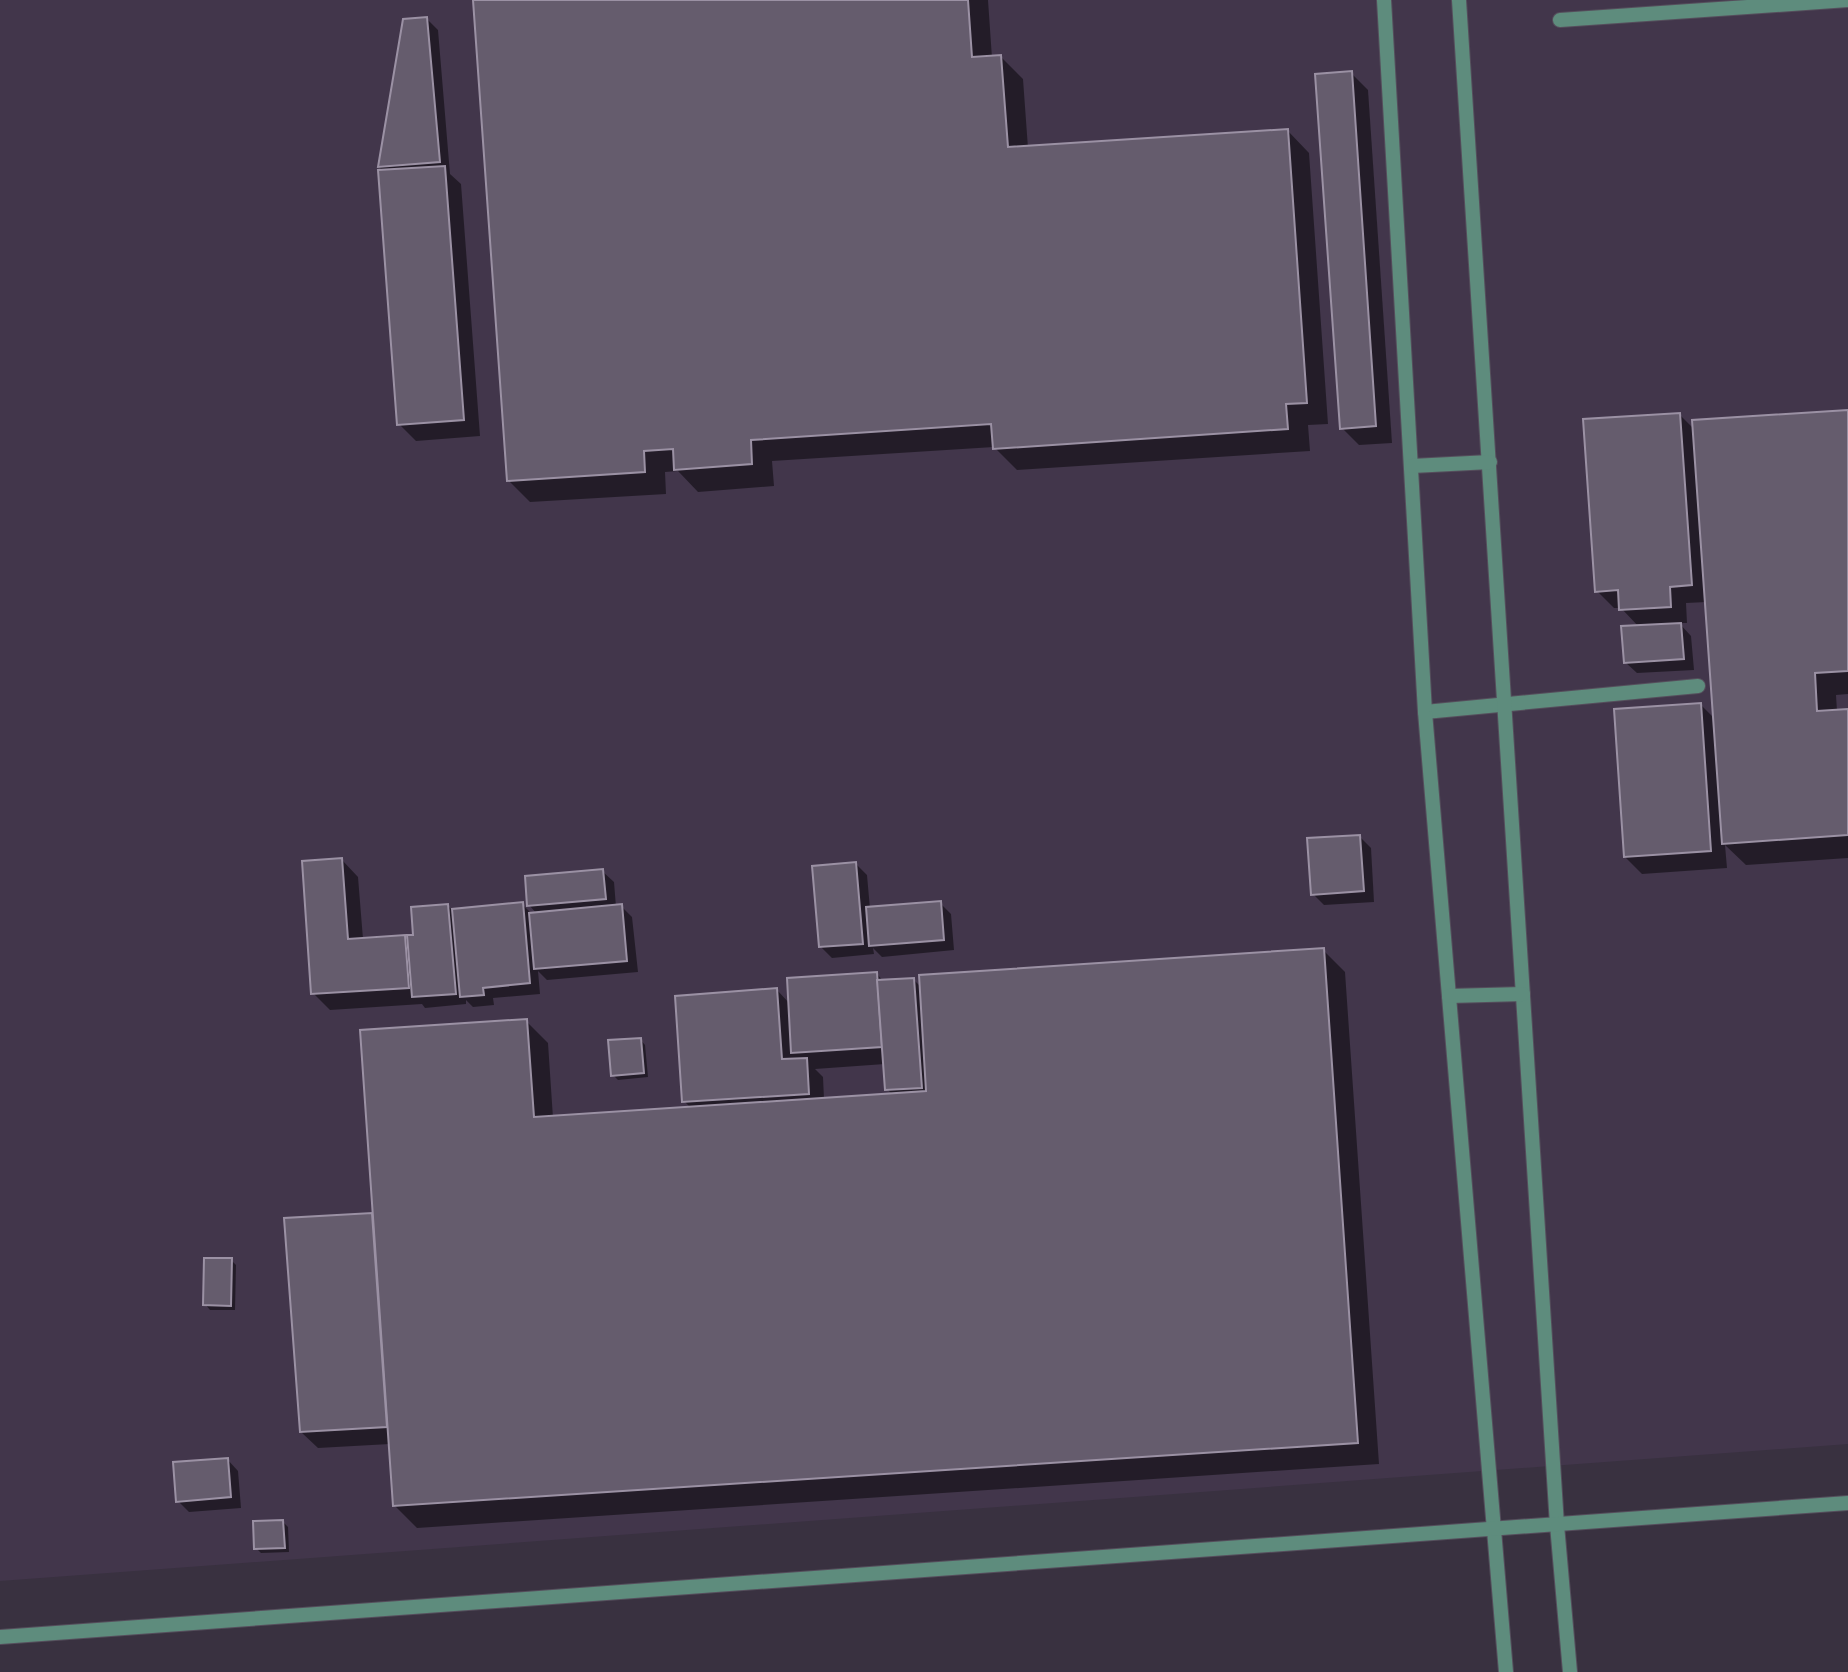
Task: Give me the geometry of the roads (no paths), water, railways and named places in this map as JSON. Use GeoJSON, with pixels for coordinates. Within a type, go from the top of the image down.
{"type":"FeatureCollection","features":[{"type":"Feature","properties":{"kind":"street"},"geometry":{"type":"LineString","coordinates":[[1384,0],[1425,712],[1506,1672]]}},
{"type":"Feature","properties":{"kind":"street"},"geometry":{"type":"LineString","coordinates":[[1459,0],[1557,1525],[1570,1672]]}},
{"type":"Feature","properties":{"kind":"street"},"geometry":{"type":"LineString","coordinates":[[1560,20],[1848,0]]}},
{"type":"Feature","properties":{"kind":"street"},"geometry":{"type":"LineString","coordinates":[[1412,466],[1490,462]]}},
{"type":"Feature","properties":{"kind":"street"},"geometry":{"type":"LineString","coordinates":[[1425,712],[1698,686]]}},
{"type":"Feature","properties":{"kind":"street"},"geometry":{"type":"LineString","coordinates":[[1449,996],[1523,994]]}},
{"type":"Feature","properties":{"kind":"street"},"geometry":{"type":"LineString","coordinates":[[0,1637],[1848,1503]]}}]}
